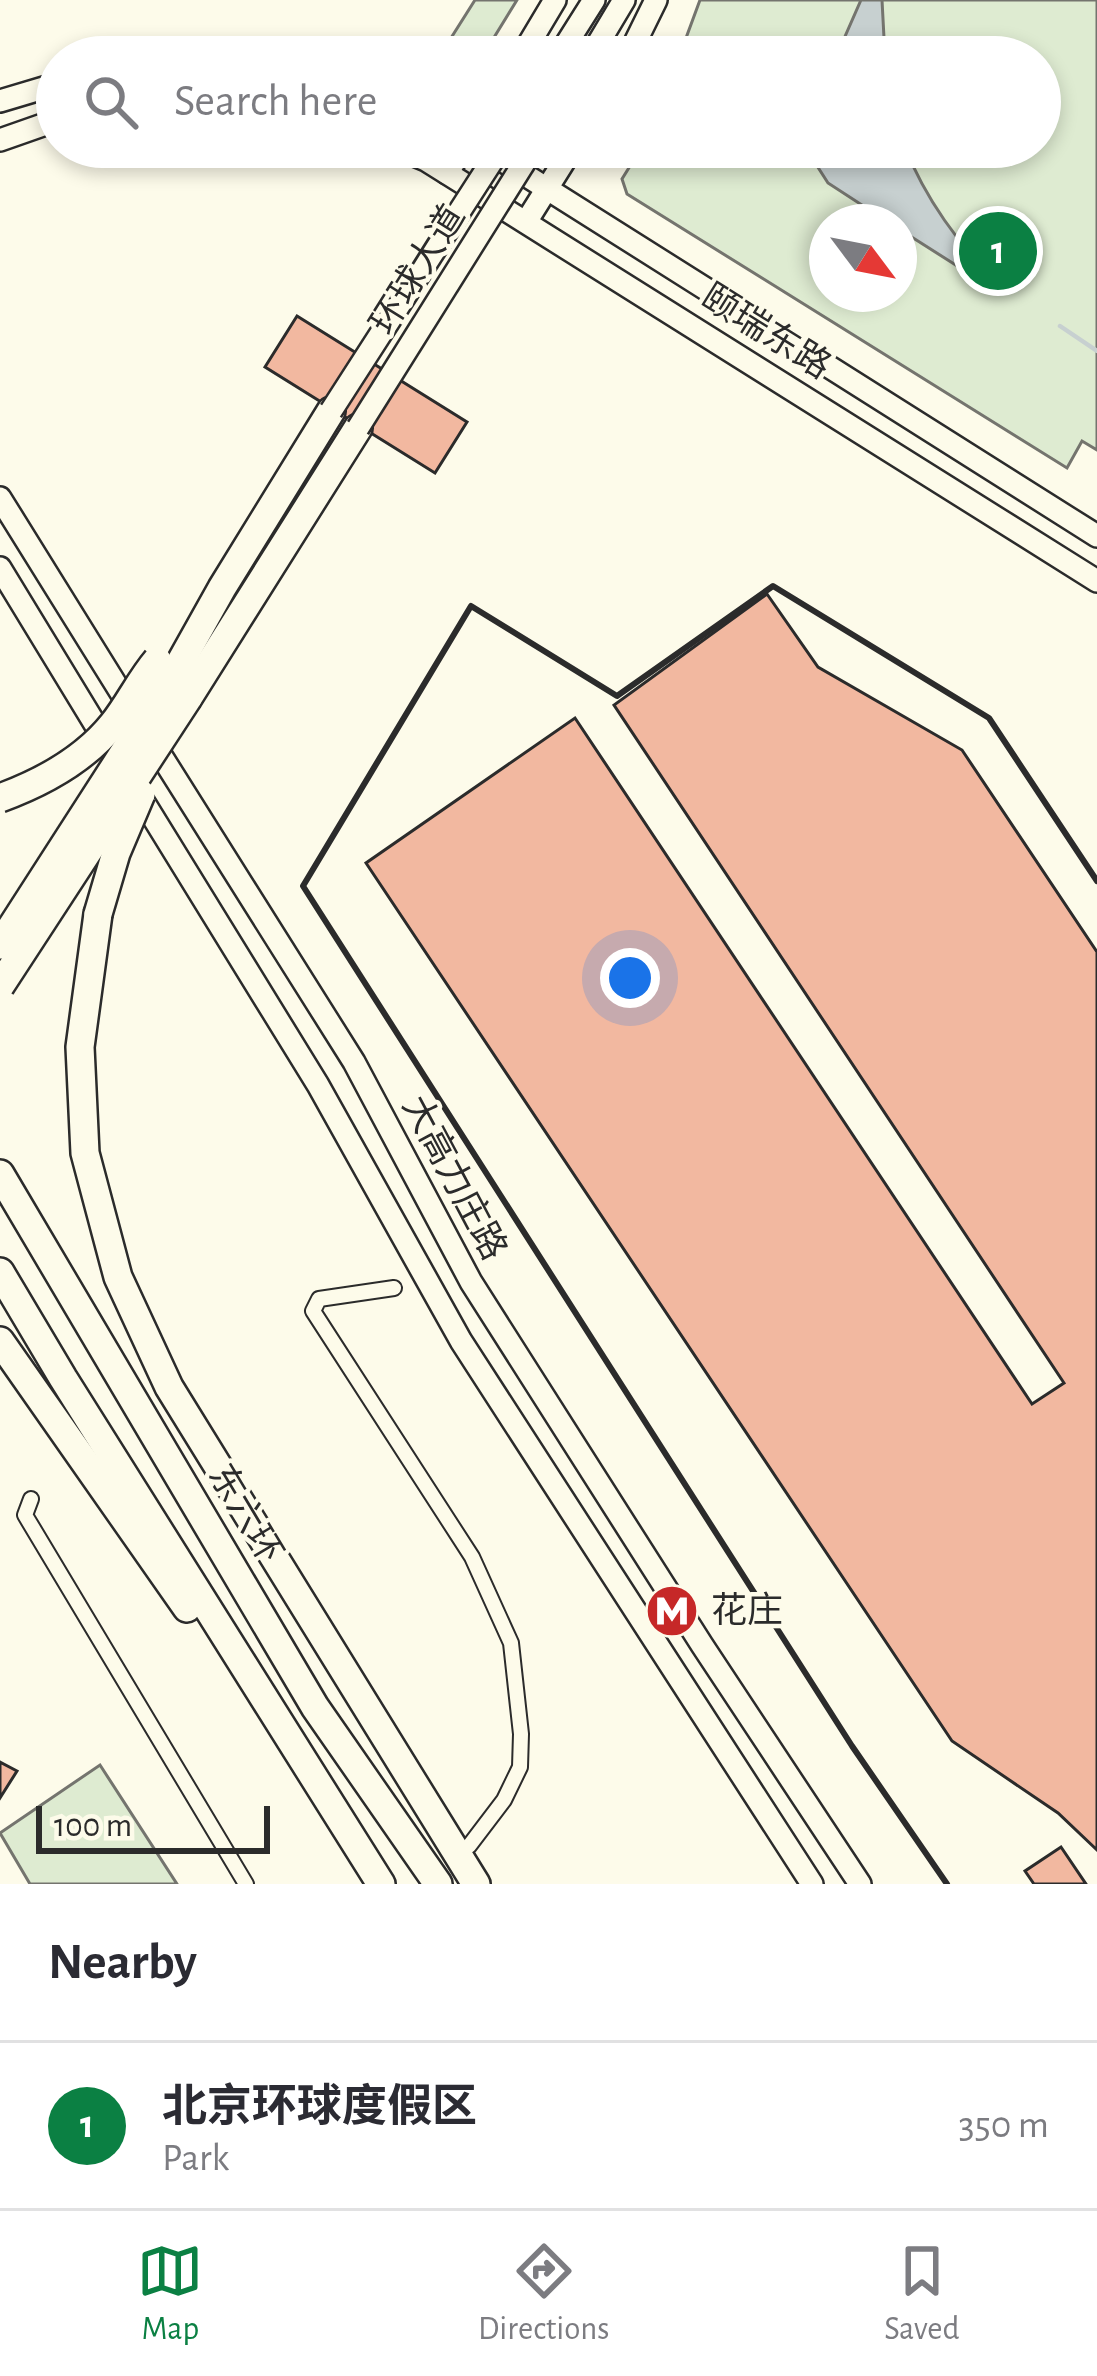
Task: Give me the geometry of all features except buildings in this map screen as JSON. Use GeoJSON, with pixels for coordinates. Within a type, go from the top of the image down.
{"type":"FeatureCollection","features":[{"type":"Feature","properties":{"kind":"highway"},"geometry":{"type":"LineString","coordinates":[[0,986],[222,588],[331,411]]}},
{"type":"Feature","properties":{"kind":"highway"},"geometry":{"type":"LineString","coordinates":[[0,945],[172,680],[358,428]]}},
{"type":"Feature","properties":{"kind":"highway"},"geometry":{"type":"LineString","coordinates":[[0,798],[25,789],[84,753],[112,725],[172,680]]}},
{"type":"Feature","properties":{"kind":"highway"},"geometry":{"type":"LineString","coordinates":[[172,680],[98,914],[80,1047],[85,1154],[118,1276],[169,1387],[476,1884]]}},
{"type":"Feature","properties":{"kind":"highway","name":"东六环"},"geometry":{"type":"LineString","coordinates":[[0,1174],[315,1707],[438,1884]]}},
{"type":"Feature","properties":{"kind":"highway"},"geometry":{"type":"LineString","coordinates":[[0,1272],[376,1876]]}},
{"type":"Feature","properties":{"kind":"highway"},"geometry":{"type":"LineString","coordinates":[[0,1341],[376,1876]]}},
{"type":"Feature","properties":{"kind":"main road"},"geometry":{"type":"LineString","coordinates":[[534,36],[555,0]]}},
{"type":"Feature","properties":{"kind":"main road"},"geometry":{"type":"LineString","coordinates":[[572,36],[594,0]]}},
{"type":"Feature","properties":{"kind":"main road"},"geometry":{"type":"LineString","coordinates":[[603,36],[624,0]]}},
{"type":"Feature","properties":{"kind":"main road"},"geometry":{"type":"LineString","coordinates":[[638,36],[656,0]]}},
{"type":"Feature","properties":{"kind":"main road"},"geometry":{"type":"LineString","coordinates":[[0,101],[36,90]]}},
{"type":"Feature","properties":{"kind":"main road"},"geometry":{"type":"LineString","coordinates":[[0,140],[36,127]]}},
{"type":"Feature","properties":{"kind":"main road","name":"颐瑞东路"},"geometry":{"type":"LineString","coordinates":[[437,168],[1097,581]]}},
{"type":"Feature","properties":{"kind":"main road"},"geometry":{"type":"LineString","coordinates":[[447,173],[450,168]]}},
{"type":"Feature","properties":{"kind":"main road","name":"环球大道"},"geometry":{"type":"LineString","coordinates":[[331,411],[487,168]]}},
{"type":"Feature","properties":{"kind":"main road","name":"颐瑞东路"},"geometry":{"type":"LineString","coordinates":[[515,168],[1097,536]]}},
{"type":"Feature","properties":{"kind":"main road","name":"环球大道"},"geometry":{"type":"LineString","coordinates":[[358,428],[521,168]]}},
{"type":"Feature","properties":{"kind":"main road"},"geometry":{"type":"LineString","coordinates":[[526,222],[560,168]]}},
{"type":"Feature","properties":{"kind":"main road","name":"大高力庄路"},"geometry":{"type":"LineString","coordinates":[[0,498],[354,1062],[471,1282],[860,1884]]}},
{"type":"Feature","properties":{"kind":"main road","name":"大高力庄路"},"geometry":{"type":"LineString","coordinates":[[0,568],[318,1085],[461,1341],[812,1884]]}},
{"type":"Feature","properties":{"kind":"street"},"geometry":{"type":"LineString","coordinates":[[394,1288],[319,1299],[313,1311],[472,1557],[511,1643],[520,1767],[504,1800],[470,1846]]}},
{"type":"Feature","properties":{"kind":"street"},"geometry":{"type":"LineString","coordinates":[[31,1499],[25,1515],[246,1884]]}},
{"type":"Feature","properties":{"kind":"green space"},"geometry":{"type":"Polygon","coordinates":[[[475,0],[517,0],[495,36],[452,36],[475,0]]]}},
{"type":"Feature","properties":{"kind":"green space"},"geometry":{"type":"Polygon","coordinates":[[[700,0],[1097,0],[1097,450],[1082,441],[1067,468],[816,312],[917,312],[917,204],[809,204],[809,307],[627,194],[622,179],[629,168],[1061,168],[1061,36],[687,36],[700,0]]]}},
{"type":"Feature","properties":{"kind":"green space"},"geometry":{"type":"Polygon","coordinates":[[[100,1765],[177,1884],[30,1884],[0,1833],[100,1765]]]}},
{"type":"Feature","properties":{"kind":"shaded area"},"geometry":{"type":"Polygon","coordinates":[[[861,0],[882,0],[884,36],[845,36],[861,0]]]}},
{"type":"Feature","properties":{"kind":"shaded area"},"geometry":{"type":"Polygon","coordinates":[[[818,168],[915,168],[945,220],[999,283],[995,290],[917,240],[917,204],[860,204],[828,183],[818,168]]]}},
{"type":"Feature","properties":{"kind":"waterway"},"geometry":{"type":"LineString","coordinates":[[1060,326],[1097,351]]}},
{"type":"Feature","properties":{"kind":"wall"},"geometry":{"type":"LineString","coordinates":[[947,1884],[852,1746],[303,886],[471,606],[617,696],[773,586],[989,718],[1097,881]]}},
{"type":"Feature","properties":{"kind":"place","name":"北京环球度假区"},"geometry":{"type":"Point","coordinates":[998,251]}},
{"type":"Feature","properties":{"kind":"place","name":"花庄"},"geometry":{"type":"Point","coordinates":[672,1611]}}]}
